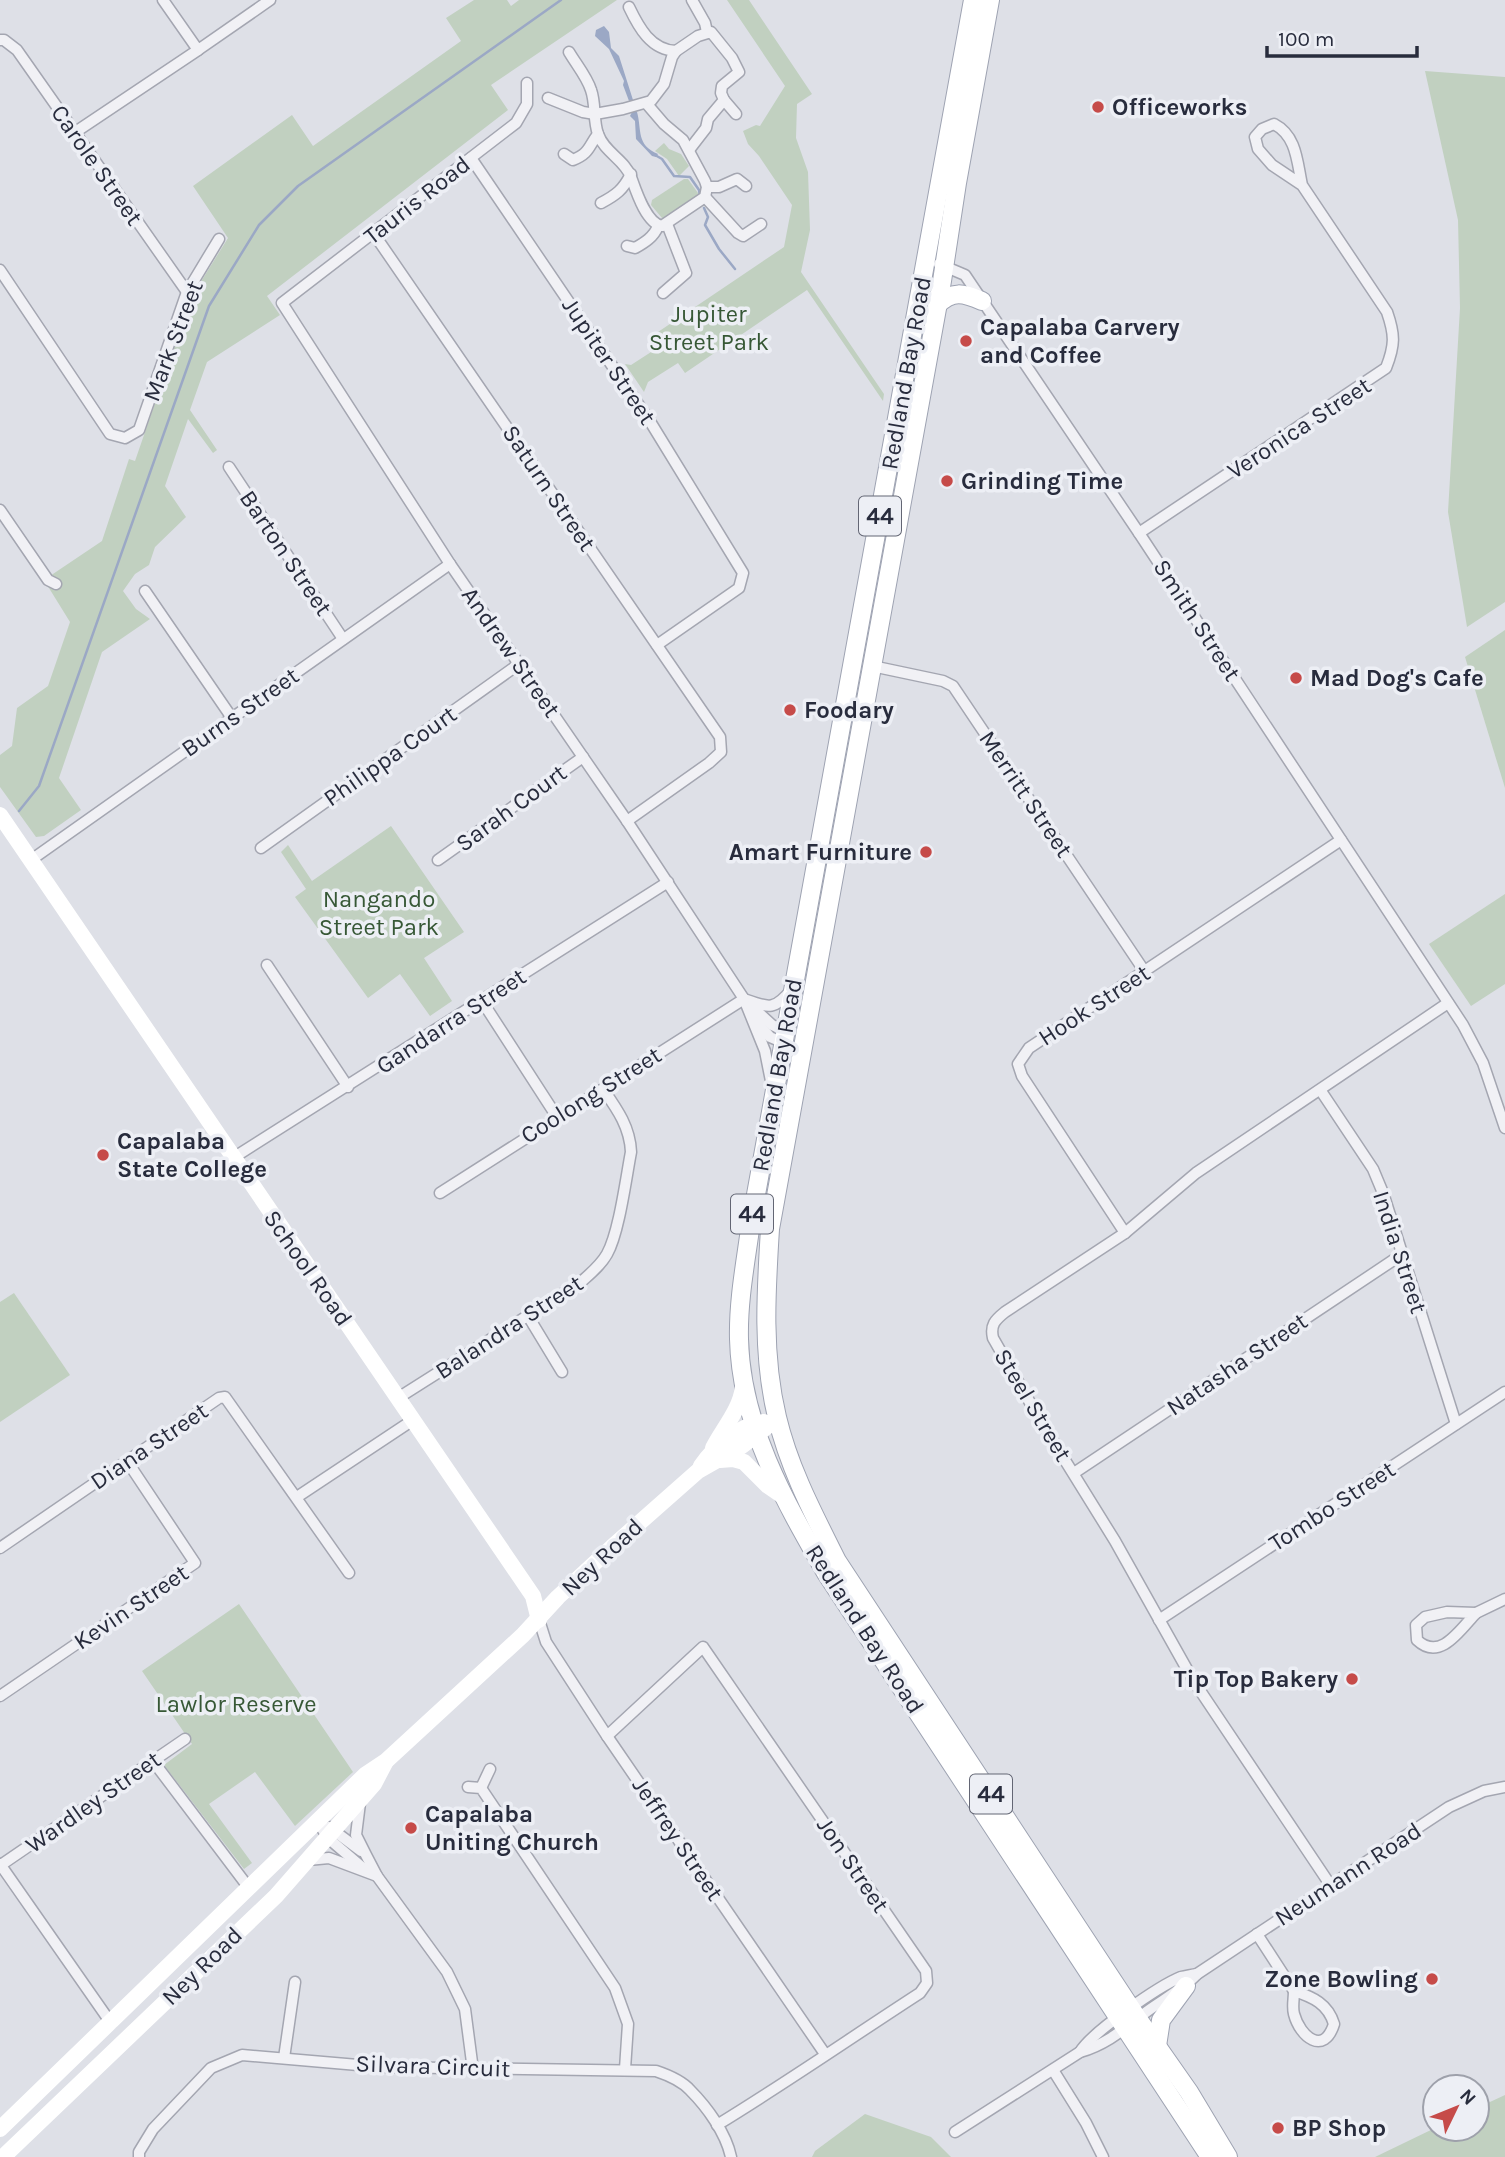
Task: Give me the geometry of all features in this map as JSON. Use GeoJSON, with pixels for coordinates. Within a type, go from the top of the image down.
{"type":"FeatureCollection","features":[{"type":"Feature","properties":{"kind":"main road","name":"Redland Bay Road"},"geometry":{"type":"LineString","coordinates":[[973,0],[751,1222],[740,1308],[739,1338],[743,1387],[755,1430],[784,1497],[826,1573],[1128,2018],[1157,2046],[1189,2092],[1228,2157]]}},
{"type":"Feature","properties":{"kind":"main road","name":"Redland Bay Road"},"geometry":{"type":"LineString","coordinates":[[990,0],[769,1229],[766,1344],[777,1419],[800,1485],[837,1561],[1128,2018],[1210,2157]]}},
{"type":"Feature","properties":{"kind":"main road"},"geometry":{"type":"LineString","coordinates":[[937,305],[945,297],[957,293],[982,301]]}},
{"type":"Feature","properties":{"kind":"main road","name":"School Road"},"geometry":{"type":"LineString","coordinates":[[0,815],[533,1596],[539,1620]]}},
{"type":"Feature","properties":{"kind":"main road"},"geometry":{"type":"LineString","coordinates":[[785,1037],[804,1042]]}},
{"type":"Feature","properties":{"kind":"main road"},"geometry":{"type":"LineString","coordinates":[[743,1387],[739,1407],[724,1427],[715,1457],[744,1462],[768,1486],[784,1497]]}},
{"type":"Feature","properties":{"kind":"main road","name":"Ney Road"},"geometry":{"type":"LineString","coordinates":[[3,2123],[111,2023],[365,1775],[386,1761],[539,1620],[558,1597],[612,1547],[715,1457],[755,1430],[777,1419]]}},
{"type":"Feature","properties":{"kind":"main road","name":"Ney Road"},"geometry":{"type":"LineString","coordinates":[[3,2157],[276,1896],[374,1784],[386,1761]]}},
{"type":"Feature","properties":{"kind":"main road"},"geometry":{"type":"LineString","coordinates":[[1157,2046],[1161,2020],[1191,1980]]}},
{"type":"Feature","properties":{"kind":"street"},"geometry":{"type":"LineString","coordinates":[[163,0],[198,50]]}},
{"type":"Feature","properties":{"kind":"street"},"geometry":{"type":"LineString","coordinates":[[74,133],[270,0]]}},
{"type":"Feature","properties":{"kind":"street"},"geometry":{"type":"LineString","coordinates":[[692,0],[707,32],[716,37],[738,66],[737,76],[722,86],[721,93],[723,100],[736,114]]}},
{"type":"Feature","properties":{"kind":"street"},"geometry":{"type":"LineString","coordinates":[[629,7],[651,41],[659,47],[676,51]]}},
{"type":"Feature","properties":{"kind":"street"},"geometry":{"type":"LineString","coordinates":[[548,98],[595,114],[623,110],[651,101],[664,83],[676,51],[707,32]]}},
{"type":"Feature","properties":{"kind":"street","name":"Carole Street"},"geometry":{"type":"LineString","coordinates":[[2,40],[17,50],[187,292]]}},
{"type":"Feature","properties":{"kind":"street"},"geometry":{"type":"LineString","coordinates":[[569,52],[591,90],[598,134],[606,150],[631,174],[638,196],[653,222],[662,225],[686,273],[663,293]]}},
{"type":"Feature","properties":{"kind":"street","name":"Tauris Road"},"geometry":{"type":"LineString","coordinates":[[282,303],[516,123],[527,103],[527,83]]}},
{"type":"Feature","properties":{"kind":"street"},"geometry":{"type":"LineString","coordinates":[[689,150],[723,100]]}},
{"type":"Feature","properties":{"kind":"street"},"geometry":{"type":"LineString","coordinates":[[646,103],[664,124],[683,140],[706,192],[738,233],[744,236],[761,224]]}},
{"type":"Feature","properties":{"kind":"street","name":"Veronica Street"},"geometry":{"type":"LineString","coordinates":[[1139,533],[1387,368],[1394,333],[1387,312],[1301,185],[1272,165],[1258,149],[1255,137],[1262,129],[1274,124],[1283,128],[1293,143],[1301,185]]}},
{"type":"Feature","properties":{"kind":"street"},"geometry":{"type":"LineString","coordinates":[[590,150],[598,134]]}},
{"type":"Feature","properties":{"kind":"street"},"geometry":{"type":"LineString","coordinates":[[564,154],[573,160],[590,150],[606,150]]}},
{"type":"Feature","properties":{"kind":"street","name":"Jupiter Street"},"geometry":{"type":"LineString","coordinates":[[471,158],[651,423],[743,573],[739,588],[657,645]]}},
{"type":"Feature","properties":{"kind":"street"},"geometry":{"type":"LineString","coordinates":[[601,203],[624,188],[631,174]]}},
{"type":"Feature","properties":{"kind":"street"},"geometry":{"type":"LineString","coordinates":[[627,246],[635,248],[642,244],[662,225],[706,192],[737,179],[746,186]]}},
{"type":"Feature","properties":{"kind":"street"},"geometry":{"type":"LineString","coordinates":[[617,194],[638,196]]}},
{"type":"Feature","properties":{"kind":"street","name":"Saturn Street"},"geometry":{"type":"LineString","coordinates":[[374,234],[720,737],[721,752],[709,763],[627,821]]}},
{"type":"Feature","properties":{"kind":"street","name":"Mark Street"},"geometry":{"type":"LineString","coordinates":[[0,270],[110,434],[125,438],[139,430],[187,292],[219,239]]}},
{"type":"Feature","properties":{"kind":"street","name":"Smith Street"},"geometry":{"type":"LineString","coordinates":[[926,261],[944,265],[965,275],[1139,533],[1448,1003]]}},
{"type":"Feature","properties":{"kind":"street","name":"Andrew Street"},"geometry":{"type":"LineString","coordinates":[[282,303],[450,564],[627,821],[744,999],[771,1073],[772,1104]]}},
{"type":"Feature","properties":{"kind":"street","name":"Barton Street"},"geometry":{"type":"LineString","coordinates":[[229,467],[343,639]]}},
{"type":"Feature","properties":{"kind":"street"},"geometry":{"type":"LineString","coordinates":[[0,510],[48,580],[56,584]]}},
{"type":"Feature","properties":{"kind":"street","name":"Burns Street"},"geometry":{"type":"LineString","coordinates":[[31,860],[450,564]]}},
{"type":"Feature","properties":{"kind":"street"},"geometry":{"type":"LineString","coordinates":[[145,591],[232,718]]}},
{"type":"Feature","properties":{"kind":"street","name":"Philippa Court"},"geometry":{"type":"LineString","coordinates":[[261,848],[519,664]]}},
{"type":"Feature","properties":{"kind":"street","name":"Merritt Street"},"geometry":{"type":"LineString","coordinates":[[872,666],[943,681],[953,686],[1145,972]]}},
{"type":"Feature","properties":{"kind":"street","name":"Sarah Court"},"geometry":{"type":"LineString","coordinates":[[438,860],[583,757]]}},
{"type":"Feature","properties":{"kind":"street","name":"Hook Street"},"geometry":{"type":"LineString","coordinates":[[1125,1233],[1022,1076],[1018,1064],[1029,1048],[1341,839]]}},
{"type":"Feature","properties":{"kind":"street","name":"Gandarra Street"},"geometry":{"type":"LineString","coordinates":[[233,1158],[668,882]]}},
{"type":"Feature","properties":{"kind":"street"},"geometry":{"type":"LineString","coordinates":[[267,965],[348,1087]]}},
{"type":"Feature","properties":{"kind":"street"},"geometry":{"type":"LineString","coordinates":[[744,999],[770,1007],[783,1000],[793,987]]}},
{"type":"Feature","properties":{"kind":"street","name":"Andrew Street"},"geometry":{"type":"LineString","coordinates":[[744,999],[785,1037]]}},
{"type":"Feature","properties":{"kind":"street","name":"Coolong Street"},"geometry":{"type":"LineString","coordinates":[[440,1193],[744,999]]}},
{"type":"Feature","properties":{"kind":"street"},"geometry":{"type":"LineString","coordinates":[[482,1001],[557,1117]]}},
{"type":"Feature","properties":{"kind":"street"},"geometry":{"type":"LineString","coordinates":[[1448,1003],[1480,1055],[1505,1128]]}},
{"type":"Feature","properties":{"kind":"street","name":"Steel Street"},"geometry":{"type":"LineString","coordinates":[[1331,1886],[1193,1680],[1074,1473],[1040,1420],[993,1338],[991,1328],[1004,1312],[1125,1233],[1196,1173],[1448,1003]]}},
{"type":"Feature","properties":{"kind":"street","name":"Andrew Street"},"geometry":{"type":"LineString","coordinates":[[752,1017],[770,1037],[785,1037]]}},
{"type":"Feature","properties":{"kind":"street","name":"Balandra Street"},"geometry":{"type":"LineString","coordinates":[[398,1398],[581,1282],[596,1269],[608,1253],[631,1152],[631,1138],[603,1089]]}},
{"type":"Feature","properties":{"kind":"street","name":"India Street"},"geometry":{"type":"LineString","coordinates":[[1321,1091],[1373,1169],[1456,1424]]}},
{"type":"Feature","properties":{"kind":"street","name":"Natasha Street"},"geometry":{"type":"LineString","coordinates":[[1074,1473],[1401,1255]]}},
{"type":"Feature","properties":{"kind":"street"},"geometry":{"type":"LineString","coordinates":[[528,1316],[562,1372]]}},
{"type":"Feature","properties":{"kind":"street","name":"Tombo Street"},"geometry":{"type":"LineString","coordinates":[[1159,1620],[1505,1392]]}},
{"type":"Feature","properties":{"kind":"street","name":"Diana Street"},"geometry":{"type":"LineString","coordinates":[[0,1548],[219,1398],[225,1397],[349,1573]]}},
{"type":"Feature","properties":{"kind":"street"},"geometry":{"type":"LineString","coordinates":[[296,1497],[413,1420]]}},
{"type":"Feature","properties":{"kind":"street","name":"Kevin Street"},"geometry":{"type":"LineString","coordinates":[[0,1696],[195,1563],[127,1461]]}},
{"type":"Feature","properties":{"kind":"street"},"geometry":{"type":"LineString","coordinates":[[1476,1613],[1447,1612],[1425,1617],[1416,1625],[1417,1640],[1430,1649],[1442,1646],[1452,1640],[1476,1613],[1505,1599]]}},
{"type":"Feature","properties":{"kind":"street","name":"Jeffrey Street"},"geometry":{"type":"LineString","coordinates":[[539,1620],[546,1642],[607,1736],[825,2054]]}},
{"type":"Feature","properties":{"kind":"street","name":"Jon Street"},"geometry":{"type":"LineString","coordinates":[[607,1736],[703,1647],[926,1971],[927,1983],[920,1993],[825,2054],[780,2087],[717,2125]]}},
{"type":"Feature","properties":{"kind":"street","name":"Wardley Street"},"geometry":{"type":"LineString","coordinates":[[1,1865],[185,1739]]}},
{"type":"Feature","properties":{"kind":"street"},"geometry":{"type":"LineString","coordinates":[[153,1761],[249,1888]]}},
{"type":"Feature","properties":{"kind":"street"},"geometry":{"type":"LineString","coordinates":[[481,1788],[490,1769]]}},
{"type":"Feature","properties":{"kind":"street"},"geometry":{"type":"LineString","coordinates":[[468,1787],[481,1788]]}},
{"type":"Feature","properties":{"kind":"street","name":"Neumann Road"},"geometry":{"type":"LineString","coordinates":[[1128,2018],[1191,1980],[1449,1807],[1484,1791],[1505,1787]]}},
{"type":"Feature","properties":{"kind":"street"},"geometry":{"type":"LineString","coordinates":[[481,1788],[615,1988],[628,2024],[625,2069]]}},
{"type":"Feature","properties":{"kind":"street"},"geometry":{"type":"LineString","coordinates":[[360,1800],[356,1835],[372,1874]]}},
{"type":"Feature","properties":{"kind":"street"},"geometry":{"type":"LineString","coordinates":[[318,1822],[372,1874],[447,1972],[465,2009],[473,2070]]}},
{"type":"Feature","properties":{"kind":"street"},"geometry":{"type":"LineString","coordinates":[[331,1833],[366,1855]]}},
{"type":"Feature","properties":{"kind":"street"},"geometry":{"type":"LineString","coordinates":[[308,1860],[329,1858],[372,1874]]}},
{"type":"Feature","properties":{"kind":"street"},"geometry":{"type":"LineString","coordinates":[[1,1865],[111,2023]]}},
{"type":"Feature","properties":{"kind":"street"},"geometry":{"type":"LineString","coordinates":[[1257,1934],[1294,1991],[1319,2001],[1326,2008],[1334,2024],[1326,2038],[1312,2040],[1301,2032],[1293,2010],[1294,1991]]}},
{"type":"Feature","properties":{"kind":"street","name":"Neumann Road"},"geometry":{"type":"LineString","coordinates":[[1128,2018],[1181,1978],[1191,1980]]}},
{"type":"Feature","properties":{"kind":"street"},"geometry":{"type":"LineString","coordinates":[[284,2058],[295,1982]]}},
{"type":"Feature","properties":{"kind":"street"},"geometry":{"type":"LineString","coordinates":[[955,2133],[1080,2052],[1097,2048],[1128,2018]]}},
{"type":"Feature","properties":{"kind":"street","name":"Silvara Circuit"},"geometry":{"type":"LineString","coordinates":[[139,2157],[139,2152],[153,2129],[211,2068],[242,2055],[381,2067],[656,2071],[689,2088],[717,2125],[731,2157]]}},
{"type":"Feature","properties":{"kind":"street"},"geometry":{"type":"LineString","coordinates":[[1053,2070],[1086,2123],[1103,2157]]}},
{"type":"Feature","properties":{"kind":"green space"},"geometry":{"type":"Polygon","coordinates":[[[474,0],[507,0],[511,6],[519,0],[617,0],[491,85],[508,110],[267,296],[280,315],[207,362],[190,410],[217,450],[213,453],[188,419],[165,486],[186,517],[155,547],[149,565],[135,574],[123,591],[136,609],[150,619],[102,652],[59,778],[81,810],[44,836],[36,837],[0,787],[0,755],[12,746],[17,708],[48,686],[70,622],[44,580],[102,541],[129,459],[135,461],[192,296],[228,238],[193,186],[292,115],[313,146],[461,41],[446,18],[474,0]]]}},
{"type":"Feature","properties":{"kind":"green space","name":"Jupiter Street Park"},"geometry":{"type":"Polygon","coordinates":[[[727,0],[749,0],[812,94],[797,104],[796,138],[808,172],[810,230],[801,272],[884,394],[883,401],[807,290],[685,373],[678,363],[648,382],[644,392],[625,364],[631,365],[665,343],[658,332],[784,247],[792,205],[748,144],[743,131],[760,126],[785,86],[727,0]]]}},
{"type":"Feature","properties":{"kind":"green space"},"geometry":{"type":"Polygon","coordinates":[[[1425,71],[1505,77],[1505,602],[1467,627],[1448,512],[1460,308],[1458,220],[1425,71]]]}},
{"type":"Feature","properties":{"kind":"green space"},"geometry":{"type":"Polygon","coordinates":[[[664,143],[669,149],[681,154],[689,166],[679,176],[667,159],[655,151],[664,143]]]}},
{"type":"Feature","properties":{"kind":"green space"},"geometry":{"type":"Polygon","coordinates":[[[688,179],[698,193],[697,197],[665,219],[662,218],[651,205],[652,200],[688,179]]]}},
{"type":"Feature","properties":{"kind":"green space"},"geometry":{"type":"Polygon","coordinates":[[[1505,630],[1505,788],[1465,657],[1505,630]]]}},
{"type":"Feature","properties":{"kind":"green space","name":"Nangando Street Park"},"geometry":{"type":"Polygon","coordinates":[[[391,826],[464,932],[424,958],[452,1001],[430,1016],[400,974],[368,998],[295,897],[306,889],[281,852],[288,845],[312,881],[391,826]]]}},
{"type":"Feature","properties":{"kind":"green space"},"geometry":{"type":"Polygon","coordinates":[[[1505,894],[1505,984],[1471,1006],[1429,944],[1505,894]]]}},
{"type":"Feature","properties":{"kind":"green space"},"geometry":{"type":"Polygon","coordinates":[[[14,1293],[70,1375],[0,1422],[0,1302],[14,1293]]]}},
{"type":"Feature","properties":{"kind":"green space","name":"Lawlor Reserve"},"geometry":{"type":"Polygon","coordinates":[[[239,1604],[353,1772],[295,1826],[255,1772],[209,1804],[252,1863],[244,1869],[164,1765],[192,1744],[142,1671],[239,1604]]]}},
{"type":"Feature","properties":{"kind":"green space"},"geometry":{"type":"Polygon","coordinates":[[[1505,2095],[1505,2157],[1375,2157],[1421,2135],[1421,2143],[1491,2143],[1491,2102],[1505,2095]]]}},
{"type":"Feature","properties":{"kind":"green space"},"geometry":{"type":"Polygon","coordinates":[[[865,2114],[931,2137],[951,2157],[812,2157],[815,2151],[865,2114]]]}},
{"type":"Feature","properties":{"kind":"water"},"geometry":{"type":"Polygon","coordinates":[[[604,26],[609,32],[611,48],[619,56],[633,100],[629,101],[624,81],[609,49],[595,36],[596,30],[604,26]]]}},
{"type":"Feature","properties":{"kind":"water"},"geometry":{"type":"Polygon","coordinates":[[[632,112],[637,112],[643,142],[658,154],[656,157],[636,139],[635,121],[630,116],[632,112]]]}},
{"type":"Feature","properties":{"kind":"waterway"},"geometry":{"type":"LineString","coordinates":[[19,811],[39,786],[209,306],[259,225],[298,186],[561,0]]}},
{"type":"Feature","properties":{"kind":"waterway"},"geometry":{"type":"LineString","coordinates":[[655,155],[662,159],[674,176],[690,177],[699,190],[700,197]]}},
{"type":"Feature","properties":{"kind":"waterway"},"geometry":{"type":"LineString","coordinates":[[704,208],[708,217],[705,225],[735,269]]}},
{"type":"Feature","properties":{"kind":"place","name":"Officeworks"},"geometry":{"type":"Point","coordinates":[1098,107]}},
{"type":"Feature","properties":{"kind":"place","name":"Capalaba Carvery and Coffee"},"geometry":{"type":"Point","coordinates":[966,341]}},
{"type":"Feature","properties":{"kind":"place","name":"Grinding Time"},"geometry":{"type":"Point","coordinates":[947,481]}},
{"type":"Feature","properties":{"kind":"place","name":"Mad Dog's Cafe"},"geometry":{"type":"Point","coordinates":[1296,678]}},
{"type":"Feature","properties":{"kind":"place","name":"Foodary"},"geometry":{"type":"Point","coordinates":[790,710]}},
{"type":"Feature","properties":{"kind":"place","name":"Amart Furniture"},"geometry":{"type":"Point","coordinates":[926,852]}},
{"type":"Feature","properties":{"kind":"place","name":"Capalaba State College"},"geometry":{"type":"Point","coordinates":[103,1155]}},
{"type":"Feature","properties":{"kind":"place","name":"Tip Top Bakery"},"geometry":{"type":"Point","coordinates":[1352,1679]}},
{"type":"Feature","properties":{"kind":"place","name":"Capalaba Uniting Church"},"geometry":{"type":"Point","coordinates":[411,1828]}},
{"type":"Feature","properties":{"kind":"place","name":"Zone Bowling"},"geometry":{"type":"Point","coordinates":[1432,1979]}},
{"type":"Feature","properties":{"kind":"place","name":"BP Shop"},"geometry":{"type":"Point","coordinates":[1278,2128]}}]}
